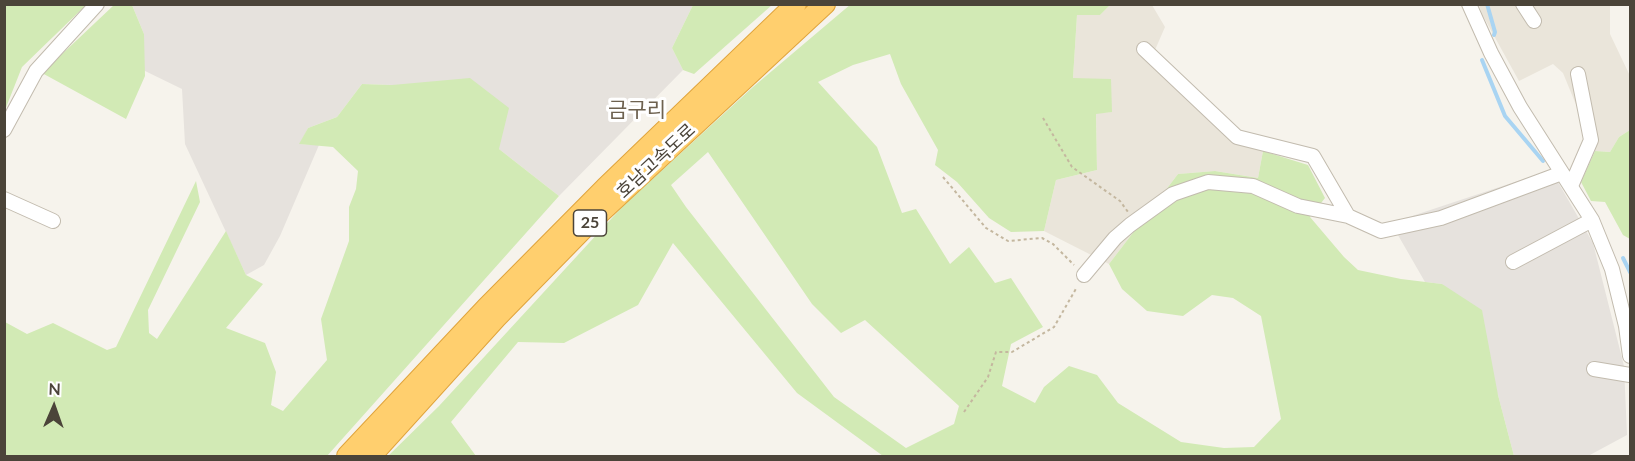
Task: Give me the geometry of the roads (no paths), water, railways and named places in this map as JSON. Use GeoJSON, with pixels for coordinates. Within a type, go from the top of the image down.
{"type":"FeatureCollection","features":[{"type":"Feature","properties":{"kind":"highway","name":"호남고속도로"},"geometry":{"type":"LineString","coordinates":[[347,456],[486,308],[605,188],[796,4]]}},
{"type":"Feature","properties":{"kind":"highway","name":"호남고속도로"},"geometry":{"type":"LineString","coordinates":[[371,456],[496,318],[585,227],[825,4]]}},
{"type":"Feature","properties":{"kind":"street"},"geometry":{"type":"LineString","coordinates":[[4,129],[36,71],[97,4]]}},
{"type":"Feature","properties":{"kind":"street"},"geometry":{"type":"LineString","coordinates":[[1469,4],[1491,53],[1520,107],[1592,220],[1612,269],[1626,326],[1630,356]]}},
{"type":"Feature","properties":{"kind":"street"},"geometry":{"type":"LineString","coordinates":[[1523,4],[1534,21]]}},
{"type":"Feature","properties":{"kind":"street"},"geometry":{"type":"LineString","coordinates":[[1144,49],[1237,137],[1313,156],[1348,216]]}},
{"type":"Feature","properties":{"kind":"street"},"geometry":{"type":"LineString","coordinates":[[1571,186],[1591,140],[1578,74]]}},
{"type":"Feature","properties":{"kind":"street"},"geometry":{"type":"LineString","coordinates":[[1084,275],[1115,238],[1136,221],[1173,194],[1208,182],[1253,186],[1298,206],[1348,216],[1382,231],[1441,218],[1562,173]]}},
{"type":"Feature","properties":{"kind":"street"},"geometry":{"type":"LineString","coordinates":[[4,199],[53,221]]}},
{"type":"Feature","properties":{"kind":"street"},"geometry":{"type":"LineString","coordinates":[[1513,262],[1592,220]]}},
{"type":"Feature","properties":{"kind":"street"},"geometry":{"type":"LineString","coordinates":[[1594,369],[1630,375]]}},
{"type":"Feature","properties":{"kind":"waterway"},"geometry":{"type":"LineString","coordinates":[[1487,4],[1494,35]]}},
{"type":"Feature","properties":{"kind":"waterway"},"geometry":{"type":"LineString","coordinates":[[1482,60],[1505,116],[1543,161]]}},
{"type":"Feature","properties":{"kind":"waterway"},"geometry":{"type":"LineString","coordinates":[[1623,258],[1630,272]]}},
{"type":"Feature","properties":{"kind":"district","name":"금구리"},"geometry":{"type":"Point","coordinates":[637,110]}}]}
